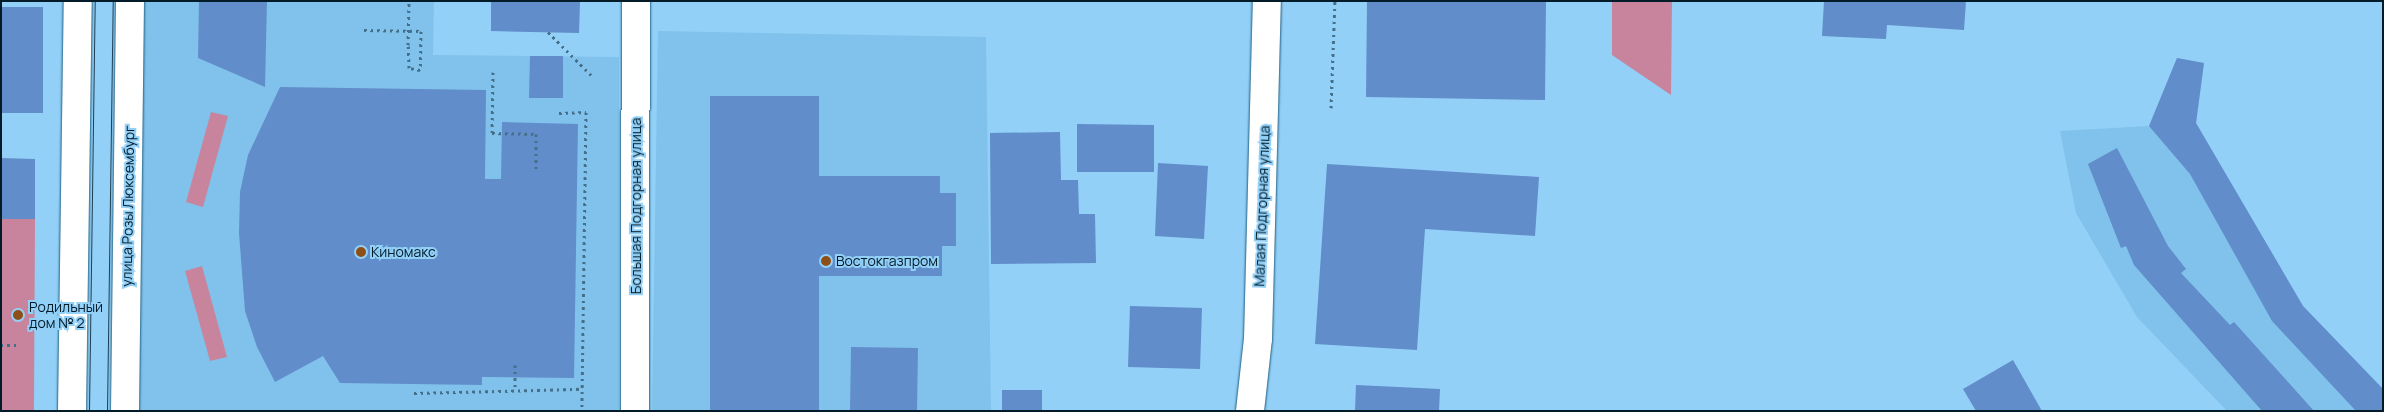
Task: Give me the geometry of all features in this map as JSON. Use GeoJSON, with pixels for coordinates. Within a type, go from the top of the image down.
{"type":"FeatureCollection","features":[{"type":"Feature","properties":{"kind":"main road"},"geometry":{"type":"LineString","coordinates":[[72,411],[78,1]]}},
{"type":"Feature","properties":{"kind":"main road","name":"улица Розы Люксембург"},"geometry":{"type":"LineString","coordinates":[[125,411],[130,1]]}},
{"type":"Feature","properties":{"kind":"main road","name":"Большая Подгорная улица"},"geometry":{"type":"LineString","coordinates":[[635,411],[636,1]]}},
{"type":"Feature","properties":{"kind":"main road","name":"Малая Подгорная улица"},"geometry":{"type":"LineString","coordinates":[[1250,411],[1258,340],[1268,1]]}},
{"type":"Feature","properties":{"kind":"path"},"geometry":{"type":"LineString","coordinates":[[364,30],[421,31],[420,70],[409,68],[408,44],[409,1]]}},
{"type":"Feature","properties":{"kind":"path"},"geometry":{"type":"LineString","coordinates":[[1331,108],[1335,1]]}},
{"type":"Feature","properties":{"kind":"path"},"geometry":{"type":"LineString","coordinates":[[548,32],[593,77]]}},
{"type":"Feature","properties":{"kind":"path"},"geometry":{"type":"LineString","coordinates":[[493,72],[492,133],[536,134],[536,169]]}},
{"type":"Feature","properties":{"kind":"path"},"geometry":{"type":"LineString","coordinates":[[559,113],[586,112],[582,411]]}},
{"type":"Feature","properties":{"kind":"path"},"geometry":{"type":"LineString","coordinates":[[1,345],[16,345]]}},
{"type":"Feature","properties":{"kind":"path"},"geometry":{"type":"LineString","coordinates":[[515,365],[515,387]]}},
{"type":"Feature","properties":{"kind":"path"},"geometry":{"type":"LineString","coordinates":[[414,393],[481,393],[515,387],[583,388]]}},
{"type":"Feature","properties":{"kind":"shaded area"},"geometry":{"type":"Polygon","coordinates":[[[141,1],[434,1],[433,55],[619,57],[619,411],[139,411],[141,1]]]}},
{"type":"Feature","properties":{"kind":"shaded area"},"geometry":{"type":"Polygon","coordinates":[[[1612,1],[1672,1],[1671,95],[1612,55],[1612,1]]]}},
{"type":"Feature","properties":{"kind":"shaded area"},"geometry":{"type":"Polygon","coordinates":[[[658,31],[986,37],[991,411],[652,411],[658,31]]]}},
{"type":"Feature","properties":{"kind":"shaded area"},"geometry":{"type":"Polygon","coordinates":[[[2177,58],[2204,63],[2196,123],[2303,306],[2383,389],[2383,411],[2227,411],[2137,317],[2076,213],[2060,131],[2149,126],[2177,58]]]}},
{"type":"Feature","properties":{"kind":"shaded area"},"geometry":{"type":"Polygon","coordinates":[[[211,112],[228,116],[203,207],[186,202],[211,112]]]}},
{"type":"Feature","properties":{"kind":"shaded area","name":"Родильный дом № 2"},"geometry":{"type":"Polygon","coordinates":[[[1,219],[35,219],[34,411],[1,411],[1,219]]]}},
{"type":"Feature","properties":{"kind":"shaded area"},"geometry":{"type":"Polygon","coordinates":[[[202,266],[227,357],[210,361],[185,271],[202,266]]]}},
{"type":"Feature","properties":{"kind":"building"},"geometry":{"type":"Polygon","coordinates":[[[199,1],[267,1],[265,87],[198,58],[199,1]]]}},
{"type":"Feature","properties":{"kind":"building"},"geometry":{"type":"Polygon","coordinates":[[[491,1],[580,1],[579,33],[491,31],[491,1]]]}},
{"type":"Feature","properties":{"kind":"building"},"geometry":{"type":"Polygon","coordinates":[[[1367,1],[1546,1],[1545,100],[1366,97],[1367,1]]]}},
{"type":"Feature","properties":{"kind":"building"},"geometry":{"type":"Polygon","coordinates":[[[1824,1],[1966,1],[1964,30],[1887,25],[1886,39],[1822,36],[1824,1]]]}},
{"type":"Feature","properties":{"kind":"building"},"geometry":{"type":"Polygon","coordinates":[[[1,7],[43,7],[43,113],[1,113],[1,7]]]}},
{"type":"Feature","properties":{"kind":"building"},"geometry":{"type":"Polygon","coordinates":[[[530,56],[563,56],[563,98],[529,98],[530,56]]]}},
{"type":"Feature","properties":{"kind":"building"},"geometry":{"type":"Polygon","coordinates":[[[2177,58],[2204,63],[2196,123],[2303,306],[2383,389],[2383,411],[2356,411],[2272,321],[2190,174],[2149,126],[2177,58]]]}},
{"type":"Feature","properties":{"kind":"building","name":"Киномакс"},"geometry":{"type":"Polygon","coordinates":[[[280,87],[486,90],[485,179],[501,179],[502,122],[578,124],[574,378],[482,377],[482,385],[340,383],[323,356],[275,382],[257,347],[245,311],[239,233],[240,192],[248,155],[280,87]]]}},
{"type":"Feature","properties":{"kind":"building","name":"Востокгазпром"},"geometry":{"type":"Polygon","coordinates":[[[710,96],[819,96],[819,176],[940,176],[940,193],[956,193],[956,246],[942,246],[942,276],[819,276],[819,411],[710,411],[710,96]]]}},
{"type":"Feature","properties":{"kind":"building"},"geometry":{"type":"Polygon","coordinates":[[[1077,124],[1154,125],[1154,172],[1077,172],[1077,124]]]}},
{"type":"Feature","properties":{"kind":"building"},"geometry":{"type":"Polygon","coordinates":[[[1060,132],[1061,180],[1078,180],[1079,214],[1095,214],[1096,263],[991,264],[990,133],[1060,132]]]}},
{"type":"Feature","properties":{"kind":"building"},"geometry":{"type":"Polygon","coordinates":[[[2117,148],[2168,246],[2186,269],[2181,273],[2230,325],[2234,322],[2314,411],[2262,411],[2134,265],[2126,246],[2121,248],[2088,164],[2117,148]]]}},
{"type":"Feature","properties":{"kind":"building"},"geometry":{"type":"Polygon","coordinates":[[[1,158],[35,159],[35,219],[1,219],[1,158]]]}},
{"type":"Feature","properties":{"kind":"building"},"geometry":{"type":"Polygon","coordinates":[[[1158,163],[1208,166],[1204,239],[1155,236],[1158,163]]]}},
{"type":"Feature","properties":{"kind":"building"},"geometry":{"type":"Polygon","coordinates":[[[1327,164],[1539,177],[1535,236],[1425,229],[1417,350],[1315,344],[1327,164]]]}},
{"type":"Feature","properties":{"kind":"building"},"geometry":{"type":"Polygon","coordinates":[[[1130,306],[1202,308],[1200,369],[1128,367],[1130,306]]]}},
{"type":"Feature","properties":{"kind":"building"},"geometry":{"type":"Polygon","coordinates":[[[851,347],[918,348],[917,411],[850,411],[851,347]]]}},
{"type":"Feature","properties":{"kind":"building"},"geometry":{"type":"Polygon","coordinates":[[[2013,360],[2042,411],[1976,411],[1963,389],[2013,360]]]}},
{"type":"Feature","properties":{"kind":"building"},"geometry":{"type":"Polygon","coordinates":[[[1356,385],[1440,389],[1439,411],[1355,411],[1356,385]]]}},
{"type":"Feature","properties":{"kind":"building"},"geometry":{"type":"Polygon","coordinates":[[[1002,390],[1042,390],[1042,411],[1002,411],[1002,390]]]}},
{"type":"Feature","properties":{"kind":"tram line"},"geometry":{"type":"LineString","coordinates":[[89,411],[95,1]]}},
{"type":"Feature","properties":{"kind":"tram line"},"geometry":{"type":"LineString","coordinates":[[107,411],[113,1]]}},
{"type":"Feature","properties":{"kind":"place","name":"Киномакс"},"geometry":{"type":"Point","coordinates":[361,252]}},
{"type":"Feature","properties":{"kind":"place","name":"Востокгазпром"},"geometry":{"type":"Point","coordinates":[826,261]}},
{"type":"Feature","properties":{"kind":"place","name":"Родильный дом № 2"},"geometry":{"type":"Point","coordinates":[18,315]}}]}
